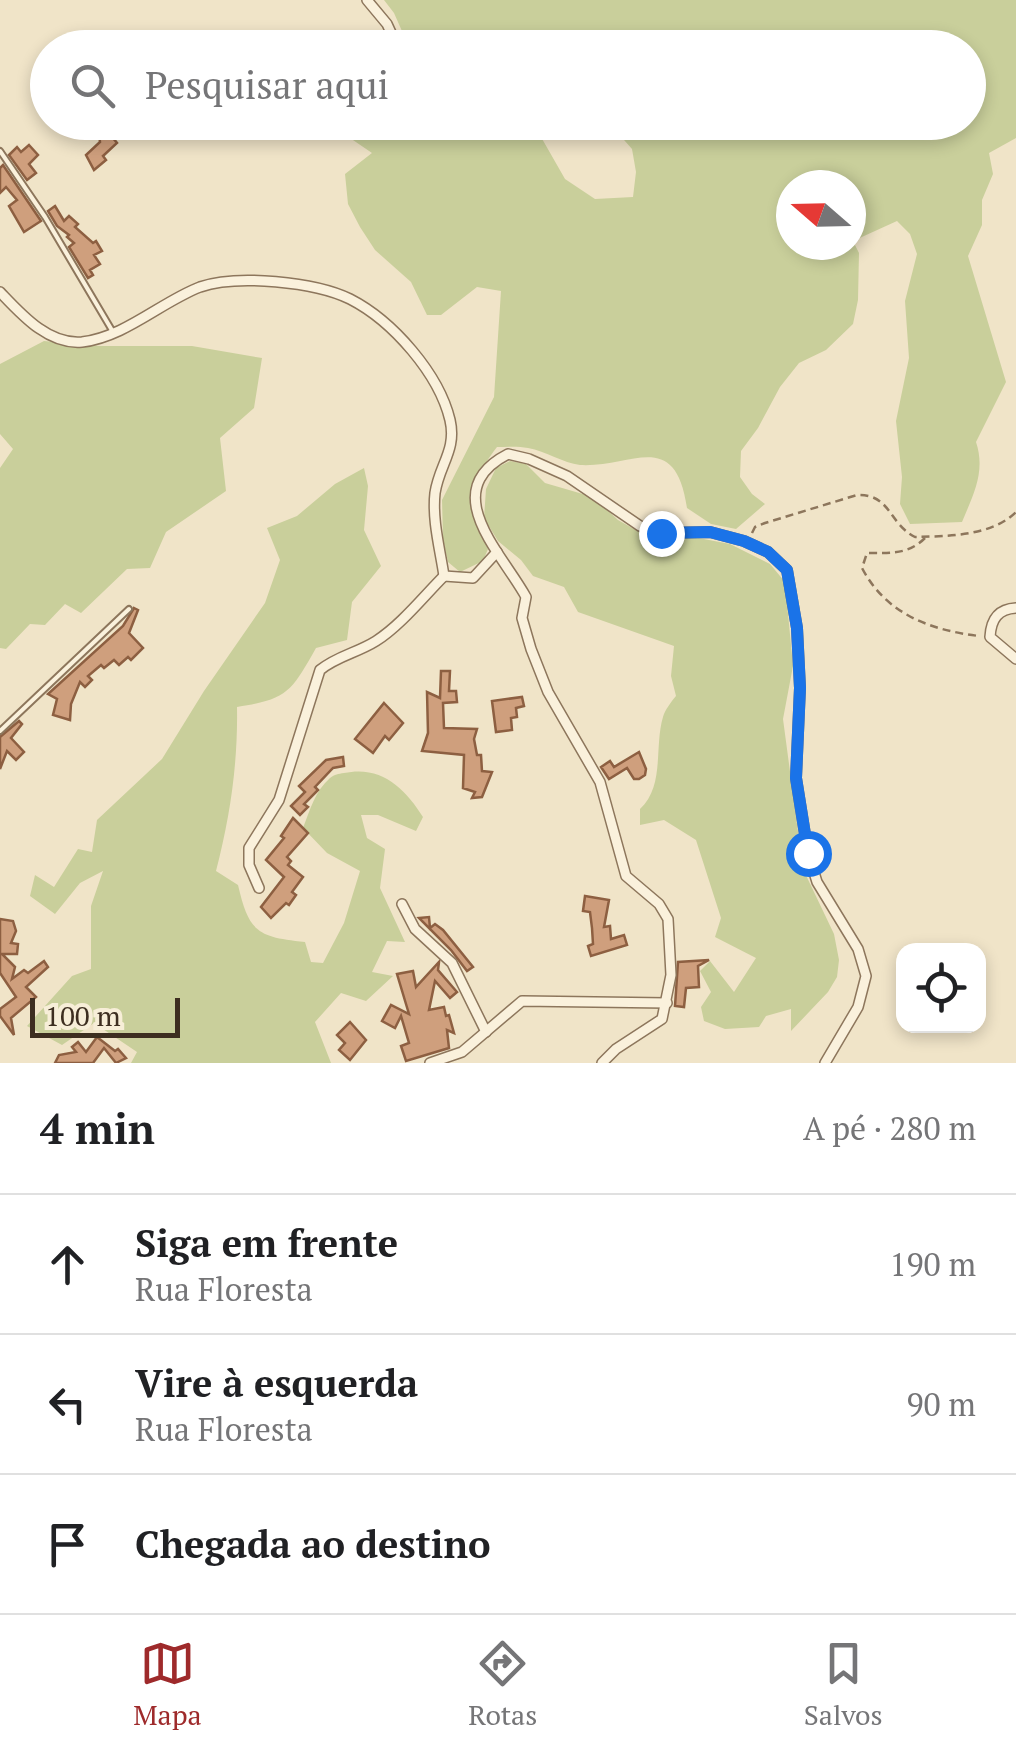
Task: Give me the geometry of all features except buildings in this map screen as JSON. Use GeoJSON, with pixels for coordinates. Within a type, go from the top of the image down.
{"type":"FeatureCollection","features":[{"type":"Feature","properties":{"kind":"street"},"geometry":{"type":"LineString","coordinates":[[368,0],[390,30]]}},
{"type":"Feature","properties":{"kind":"street"},"geometry":{"type":"LineString","coordinates":[[0,292],[24,318],[42,330],[83,342],[113,332],[198,288],[242,279],[331,293],[364,308],[409,347],[440,388],[453,442],[435,496],[444,576]]}},
{"type":"Feature","properties":{"kind":"street"},"geometry":{"type":"LineString","coordinates":[[602,1063],[662,1020],[671,974],[668,920],[659,904],[626,876],[600,782],[548,692],[522,618],[526,597],[484,534],[476,515],[478,486],[490,464],[508,454],[567,476],[640,526],[661,533],[710,532],[754,545],[787,570],[797,628],[800,688],[796,778],[808,853],[817,882],[858,949],[866,976],[858,1007],[826,1063]]}},
{"type":"Feature","properties":{"kind":"street"},"geometry":{"type":"LineString","coordinates":[[259,888],[249,864],[249,848],[279,800],[320,670],[390,631],[444,576],[473,578],[498,552]]}},
{"type":"Feature","properties":{"kind":"street"},"geometry":{"type":"LineString","coordinates":[[1016,608],[1005,609],[990,624],[990,637],[1016,659]]}},
{"type":"Feature","properties":{"kind":"street"},"geometry":{"type":"LineString","coordinates":[[402,904],[415,929],[452,963],[486,1032]]}},
{"type":"Feature","properties":{"kind":"street"},"geometry":{"type":"LineString","coordinates":[[430,1063],[462,1052],[522,1000],[668,1003]]}},
{"type":"Feature","properties":{"kind":"lane"},"geometry":{"type":"LineString","coordinates":[[0,151],[113,332]]}},
{"type":"Feature","properties":{"kind":"lane"},"geometry":{"type":"LineString","coordinates":[[0,730],[129,609]]}},
{"type":"Feature","properties":{"kind":"path"},"geometry":{"type":"LineString","coordinates":[[754,545],[755,527],[840,498],[872,494],[880,498],[905,531],[915,537],[990,530],[1002,526],[1016,512]]}},
{"type":"Feature","properties":{"kind":"path"},"geometry":{"type":"LineString","coordinates":[[926,536],[909,551],[867,553],[862,568],[869,582],[879,595],[918,622],[942,631],[990,637]]}},
{"type":"Feature","properties":{"kind":"green space"},"geometry":{"type":"Polygon","coordinates":[[[384,0],[1016,0],[1016,138],[989,153],[993,174],[982,200],[982,225],[968,256],[1006,382],[976,442],[979,473],[962,522],[910,524],[900,504],[902,477],[896,421],[909,358],[905,301],[917,254],[910,234],[897,221],[866,235],[866,170],[776,170],[776,260],[859,260],[858,300],[853,324],[826,350],[799,363],[741,451],[740,477],[765,504],[736,529],[711,524],[687,508],[681,483],[673,468],[662,460],[648,457],[580,465],[528,448],[497,447],[479,474],[473,496],[476,519],[488,549],[483,561],[460,572],[448,562],[442,500],[494,397],[501,291],[477,287],[441,315],[427,315],[411,282],[375,250],[348,204],[345,174],[372,153],[353,140],[543,140],[565,179],[595,199],[633,197],[636,172],[632,149],[624,140],[986,140],[986,30],[402,30],[384,0]]]}},
{"type":"Feature","properties":{"kind":"green space"},"geometry":{"type":"Polygon","coordinates":[[[44,341],[100,346],[192,346],[262,358],[254,408],[220,438],[226,491],[166,532],[150,568],[127,569],[81,613],[65,604],[45,625],[30,624],[6,649],[0,648],[0,468],[13,449],[0,434],[0,364],[44,341]]]}},
{"type":"Feature","properties":{"kind":"green space"},"geometry":{"type":"Polygon","coordinates":[[[510,461],[526,464],[545,483],[593,497],[618,520],[650,538],[688,536],[730,544],[770,564],[785,582],[793,666],[783,719],[803,869],[834,934],[839,960],[837,977],[828,992],[791,1031],[791,1009],[766,1016],[759,1027],[725,1029],[704,1021],[701,1007],[711,992],[700,971],[710,961],[734,992],[756,958],[715,937],[721,918],[696,840],[664,820],[640,825],[640,809],[656,778],[663,717],[676,696],[671,676],[674,646],[578,612],[564,587],[533,576],[498,541],[484,518],[486,489],[496,468],[510,461]]]}},
{"type":"Feature","properties":{"kind":"green space"},"geometry":{"type":"Polygon","coordinates":[[[364,468],[368,486],[364,530],[381,566],[352,602],[347,640],[316,648],[293,684],[278,696],[237,707],[232,790],[216,871],[238,885],[246,913],[258,929],[276,938],[305,942],[311,962],[323,963],[344,923],[360,871],[327,853],[303,828],[317,795],[333,776],[369,772],[391,781],[423,817],[416,831],[378,815],[361,815],[367,838],[385,849],[380,888],[405,942],[387,941],[372,972],[393,976],[366,1001],[341,993],[315,1022],[331,1063],[131,1063],[137,1052],[94,1023],[62,1045],[27,1026],[72,976],[91,969],[91,906],[103,871],[80,883],[55,914],[30,896],[35,875],[54,887],[78,849],[92,852],[97,820],[162,759],[265,603],[280,560],[267,528],[297,516],[335,484],[364,468]]]}},
{"type":"Feature","properties":{"kind":"route"},"geometry":{"type":"LineString","coordinates":[[661,533],[710,532],[744,541],[768,552],[787,570],[797,628],[800,688],[796,778],[808,853]]}}]}
